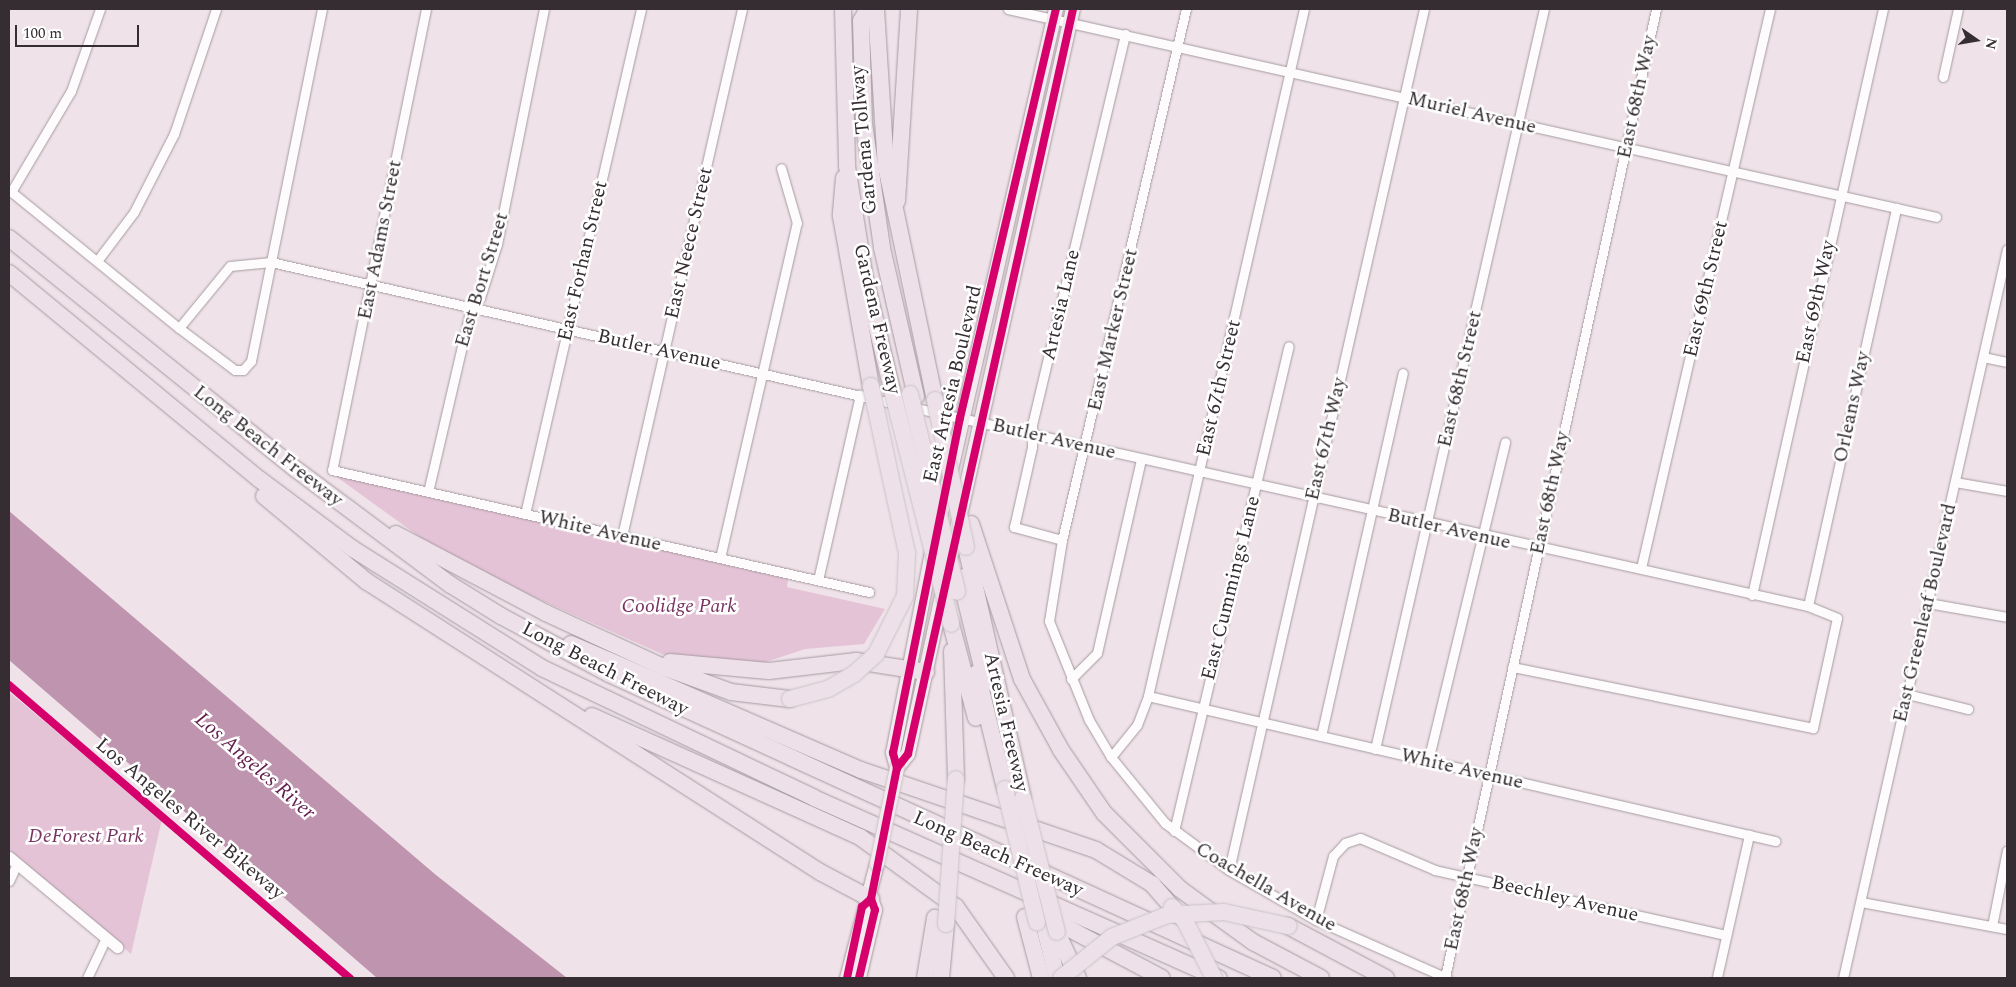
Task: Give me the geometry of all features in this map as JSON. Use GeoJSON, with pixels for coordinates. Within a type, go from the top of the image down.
{"type":"FeatureCollection","features":[{"type":"Feature","properties":{"kind":"highway","name":"Gardena Freeway"},"geometry":{"type":"LineString","coordinates":[[843,9],[847,166],[865,278],[951,624]]}},
{"type":"Feature","properties":{"kind":"highway","name":"Gardena Tollway"},"geometry":{"type":"LineString","coordinates":[[856,9],[865,187],[876,260],[913,395]]}},
{"type":"Feature","properties":{"kind":"highway","name":"Gardena Tollway"},"geometry":{"type":"LineString","coordinates":[[868,9],[861,21],[864,124],[882,248],[913,395],[1009,791]]}},
{"type":"Feature","properties":{"kind":"highway","name":"Gardena Freeway"},"geometry":{"type":"LineString","coordinates":[[876,9],[877,76],[895,218],[950,465]]}},
{"type":"Feature","properties":{"kind":"highway"},"geometry":{"type":"LineString","coordinates":[[895,218],[909,9]]}},
{"type":"Feature","properties":{"kind":"highway"},"geometry":{"type":"LineString","coordinates":[[297,470],[463,570],[622,647],[731,692],[790,699],[828,689],[854,674],[876,654],[905,596],[907,553],[865,391],[840,216],[847,166]]}},
{"type":"Feature","properties":{"kind":"highway","name":"Long Beach Freeway"},"geometry":{"type":"LineString","coordinates":[[9,238],[297,470],[451,585],[501,616],[609,674],[1274,978]]}},
{"type":"Feature","properties":{"kind":"highway","name":"Long Beach Freeway"},"geometry":{"type":"LineString","coordinates":[[9,273],[173,409],[353,549],[542,668],[814,798],[1219,978]]}},
{"type":"Feature","properties":{"kind":"highway"},"geometry":{"type":"LineString","coordinates":[[173,409],[186,431],[366,580],[820,872],[871,899]]}},
{"type":"Feature","properties":{"kind":"highway"},"geometry":{"type":"LineString","coordinates":[[950,465],[1022,679],[1061,750],[1104,812],[1180,889],[1253,942],[1320,978]]}},
{"type":"Feature","properties":{"kind":"highway","name":"Artesia Freeway"},"geometry":{"type":"LineString","coordinates":[[950,465],[1009,791],[1041,924],[1067,978]]}},
{"type":"Feature","properties":{"kind":"highway"},"geometry":{"type":"LineString","coordinates":[[501,616],[861,770],[1096,850],[1152,884],[1185,921],[1214,978]]}},
{"type":"Feature","properties":{"kind":"highway"},"geometry":{"type":"LineString","coordinates":[[941,978],[941,921],[956,779],[951,624]]}},
{"type":"Feature","properties":{"kind":"highway","name":"Artesia Freeway"},"geometry":{"type":"LineString","coordinates":[[951,624],[1009,791],[1041,924],[1041,978]]}},
{"type":"Feature","properties":{"kind":"highway"},"geometry":{"type":"LineString","coordinates":[[622,647],[665,661],[708,667],[769,671],[856,661],[926,672]]}},
{"type":"Feature","properties":{"kind":"highway"},"geometry":{"type":"LineString","coordinates":[[519,678],[860,836],[956,907],[1006,978]]}},
{"type":"Feature","properties":{"kind":"highway"},"geometry":{"type":"LineString","coordinates":[[814,798],[1162,978]]}},
{"type":"Feature","properties":{"kind":"highway"},"geometry":{"type":"LineString","coordinates":[[1061,978],[1112,937],[1167,916],[1224,912],[1288,926],[1386,978]]}},
{"type":"Feature","properties":{"kind":"highway"},"geometry":{"type":"LineString","coordinates":[[925,978],[941,921]]}},
{"type":"Feature","properties":{"kind":"highway"},"geometry":{"type":"LineString","coordinates":[[1041,924],[1050,978]]}},
{"type":"Feature","properties":{"kind":"highway"},"geometry":{"type":"LineString","coordinates":[[1041,924],[1057,978]]}},
{"type":"Feature","properties":{"kind":"highway"},"geometry":{"type":"LineString","coordinates":[[1041,924],[1078,978]]}},
{"type":"Feature","properties":{"kind":"main road","name":"East Artesia Boulevard"},"geometry":{"type":"LineString","coordinates":[[897,768],[908,754],[979,422],[1073,9]]}},
{"type":"Feature","properties":{"kind":"main road","name":"East Artesia Boulevard"},"geometry":{"type":"LineString","coordinates":[[859,978],[875,910],[871,899],[897,768],[893,753],[960,418],[1055,14]]}},
{"type":"Feature","properties":{"kind":"main road","name":"East Artesia Boulevard"},"geometry":{"type":"LineString","coordinates":[[847,978],[862,907],[871,899]]}},
{"type":"Feature","properties":{"kind":"street"},"geometry":{"type":"LineString","coordinates":[[100,9],[71,90],[10,191],[179,328],[235,370],[243,370],[251,361],[322,9]]}},
{"type":"Feature","properties":{"kind":"street"},"geometry":{"type":"LineString","coordinates":[[97,261],[134,212],[174,134],[216,9]]}},
{"type":"Feature","properties":{"kind":"street","name":"East Adams Street"},"geometry":{"type":"LineString","coordinates":[[332,470],[372,285],[426,9]]}},
{"type":"Feature","properties":{"kind":"street","name":"East Bort Street"},"geometry":{"type":"LineString","coordinates":[[428,492],[471,307],[480,298],[497,244],[544,9]]}},
{"type":"Feature","properties":{"kind":"street","name":"East Forhan Street"},"geometry":{"type":"LineString","coordinates":[[525,514],[641,9]]}},
{"type":"Feature","properties":{"kind":"street","name":"East Neece Street"},"geometry":{"type":"LineString","coordinates":[[622,536],[742,9]]}},
{"type":"Feature","properties":{"kind":"street","name":"Muriel Avenue"},"geometry":{"type":"LineString","coordinates":[[1008,9],[1055,14],[1070,24],[1125,34],[1936,217]]}},
{"type":"Feature","properties":{"kind":"street","name":"East Marker Street"},"geometry":{"type":"LineString","coordinates":[[1071,679],[1048,621],[1062,540],[1086,447],[1186,9]]}},
{"type":"Feature","properties":{"kind":"street","name":"East 67th Street"},"geometry":{"type":"LineString","coordinates":[[1111,757],[1137,726],[1148,696],[1201,472],[1304,9]]}},
{"type":"Feature","properties":{"kind":"street","name":"East 67th Way"},"geometry":{"type":"LineString","coordinates":[[1229,870],[1424,9]]}},
{"type":"Feature","properties":{"kind":"street","name":"East 68th Street"},"geometry":{"type":"LineString","coordinates":[[1375,748],[1544,9]]}},
{"type":"Feature","properties":{"kind":"street","name":"East 68th Way"},"geometry":{"type":"LineString","coordinates":[[1446,978],[1488,775],[1656,9]]}},
{"type":"Feature","properties":{"kind":"street","name":"East 69th Street"},"geometry":{"type":"LineString","coordinates":[[1641,568],[1770,9]]}},
{"type":"Feature","properties":{"kind":"street","name":"East 69th Way"},"geometry":{"type":"LineString","coordinates":[[1752,596],[1882,9]]}},
{"type":"Feature","properties":{"kind":"street"},"geometry":{"type":"LineString","coordinates":[[1943,77],[1958,9]]}},
{"type":"Feature","properties":{"kind":"street","name":"Artesia Lane"},"geometry":{"type":"LineString","coordinates":[[1062,540],[1014,527],[1032,434],[1125,34]]}},
{"type":"Feature","properties":{"kind":"street"},"geometry":{"type":"LineString","coordinates":[[720,558],[797,223],[781,168]]}},
{"type":"Feature","properties":{"kind":"street","name":"Orleans Way"},"geometry":{"type":"LineString","coordinates":[[1808,606],[1896,208]]}},
{"type":"Feature","properties":{"kind":"street","name":"East Greenleaf Boulevard"},"geometry":{"type":"LineString","coordinates":[[1843,978],[2007,249]]}},
{"type":"Feature","properties":{"kind":"street","name":"Butler Avenue"},"geometry":{"type":"LineString","coordinates":[[179,328],[230,266],[271,262],[762,373],[865,391],[960,418],[1086,447],[1538,549],[1641,568],[1752,596],[1808,606],[1837,618],[1814,728],[1512,667]]}},
{"type":"Feature","properties":{"kind":"street","name":"East Cummings Lane"},"geometry":{"type":"LineString","coordinates":[[1174,831],[1289,346]]}},
{"type":"Feature","properties":{"kind":"street"},"geometry":{"type":"LineString","coordinates":[[1983,357],[2007,362]]}},
{"type":"Feature","properties":{"kind":"street"},"geometry":{"type":"LineString","coordinates":[[1322,736],[1403,374]]}},
{"type":"Feature","properties":{"kind":"street"},"geometry":{"type":"LineString","coordinates":[[818,580],[865,391]]}},
{"type":"Feature","properties":{"kind":"street"},"geometry":{"type":"LineString","coordinates":[[1428,761],[1480,536],[1505,442]]}},
{"type":"Feature","properties":{"kind":"street"},"geometry":{"type":"LineString","coordinates":[[1071,679],[1099,646],[1141,459]]}},
{"type":"Feature","properties":{"kind":"street","name":"White Avenue"},"geometry":{"type":"LineString","coordinates":[[332,470],[869,592]]}},
{"type":"Feature","properties":{"kind":"street"},"geometry":{"type":"LineString","coordinates":[[1955,482],[2007,491]]}},
{"type":"Feature","properties":{"kind":"street"},"geometry":{"type":"LineString","coordinates":[[1928,603],[2007,617]]}},
{"type":"Feature","properties":{"kind":"street","name":"Coachella Avenue"},"geometry":{"type":"LineString","coordinates":[[1071,679],[1111,757],[1174,831],[1229,870],[1316,920],[1446,978]]}},
{"type":"Feature","properties":{"kind":"street"},"geometry":{"type":"LineString","coordinates":[[1907,694],[1968,709]]}},
{"type":"Feature","properties":{"kind":"street","name":"White Avenue"},"geometry":{"type":"LineString","coordinates":[[1148,696],[1775,841]]}},
{"type":"Feature","properties":{"kind":"street"},"geometry":{"type":"LineString","coordinates":[[1718,977],[1749,835]]}},
{"type":"Feature","properties":{"kind":"street","name":"Beechley Avenue"},"geometry":{"type":"LineString","coordinates":[[1316,920],[1333,856],[1345,843],[1360,838],[1435,870],[1726,935]]}},
{"type":"Feature","properties":{"kind":"street"},"geometry":{"type":"LineString","coordinates":[[1992,926],[2007,850]]}},
{"type":"Feature","properties":{"kind":"street"},"geometry":{"type":"LineString","coordinates":[[9,881],[13,860],[117,947]]}},
{"type":"Feature","properties":{"kind":"street"},"geometry":{"type":"LineString","coordinates":[[1861,902],[2007,929]]}},
{"type":"Feature","properties":{"kind":"street"},"geometry":{"type":"LineString","coordinates":[[87,978],[106,938]]}},
{"type":"Feature","properties":{"kind":"green space","name":"Coolidge Park"},"geometry":{"type":"Polygon","coordinates":[[[334,475],[788,579],[787,587],[885,609],[864,644],[805,649],[754,666],[716,666],[662,654],[491,578],[424,540],[334,475]]]}},
{"type":"Feature","properties":{"kind":"green space","name":"DeForest Park"},"geometry":{"type":"Polygon","coordinates":[[[9,692],[162,819],[131,954],[9,851],[9,692]]]}},
{"type":"Feature","properties":{"kind":"water","name":"Los Angeles River"},"geometry":{"type":"Polygon","coordinates":[[[9,511],[436,875],[567,978],[377,978],[9,660],[9,511]]]}},
{"type":"Feature","properties":{"kind":"cycle path"},"geometry":{"type":"LineString","coordinates":[[897,768],[893,753],[960,418],[1056,9]]}},
{"type":"Feature","properties":{"kind":"cycle path"},"geometry":{"type":"LineString","coordinates":[[847,978],[862,907],[871,899],[897,768],[908,754],[1073,9]]}},
{"type":"Feature","properties":{"kind":"cycle path","name":"Los Angeles River Bikeway"},"geometry":{"type":"LineString","coordinates":[[9,685],[350,978]]}},
{"type":"Feature","properties":{"kind":"cycle path"},"geometry":{"type":"LineString","coordinates":[[859,978],[875,910],[871,899]]}}]}
